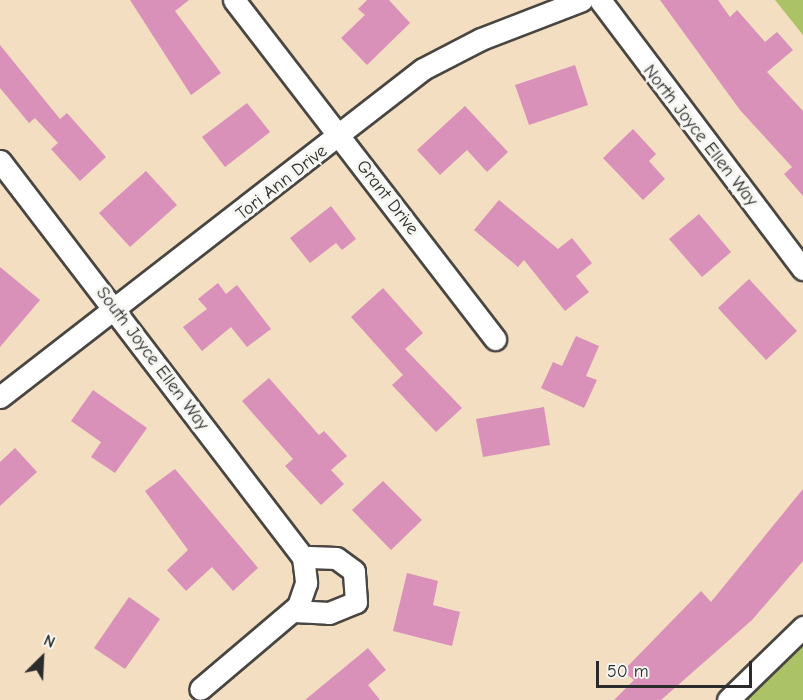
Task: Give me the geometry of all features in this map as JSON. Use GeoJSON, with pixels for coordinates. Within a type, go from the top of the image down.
{"type":"FeatureCollection","features":[{"type":"Feature","properties":{"kind":"street","name":"Grant Drive"},"geometry":{"type":"LineString","coordinates":[[234,0],[495,339]]}},
{"type":"Feature","properties":{"kind":"street","name":"Tori Ann Drive"},"geometry":{"type":"LineString","coordinates":[[0,398],[117,312],[340,138],[423,69],[481,39],[582,0]]}},
{"type":"Feature","properties":{"kind":"street","name":"North Joyce Ellen Way"},"geometry":{"type":"LineString","coordinates":[[600,0],[803,269]]}},
{"type":"Feature","properties":{"kind":"street","name":"South Joyce Ellen Way"},"geometry":{"type":"LineString","coordinates":[[0,161],[303,557]]}},
{"type":"Feature","properties":{"kind":"street"},"geometry":{"type":"LineString","coordinates":[[200,689],[293,611],[306,583],[303,557],[336,558],[354,572],[356,602],[329,613],[293,611]]}},
{"type":"Feature","properties":{"kind":"street"},"geometry":{"type":"LineString","coordinates":[[728,700],[803,627]]}},
{"type":"Feature","properties":{"kind":"green space"},"geometry":{"type":"Polygon","coordinates":[[[775,0],[803,0],[803,35],[775,0]]]}},
{"type":"Feature","properties":{"kind":"green space"},"geometry":{"type":"Polygon","coordinates":[[[803,645],[803,700],[746,700],[803,645]]]}},
{"type":"Feature","properties":{"kind":"building"},"geometry":{"type":"Polygon","coordinates":[[[130,0],[189,0],[175,11],[221,73],[191,95],[130,0]]]}},
{"type":"Feature","properties":{"kind":"building"},"geometry":{"type":"Polygon","coordinates":[[[367,0],[389,0],[410,23],[367,65],[341,38],[365,15],[358,9],[367,0]]]}},
{"type":"Feature","properties":{"kind":"building"},"geometry":{"type":"Polygon","coordinates":[[[660,0],[718,0],[730,17],[737,10],[765,42],[777,32],[793,50],[767,72],[803,111],[803,196],[784,174],[792,167],[740,110],[660,0]]]}},
{"type":"Feature","properties":{"kind":"building"},"geometry":{"type":"Polygon","coordinates":[[[0,45],[60,119],[67,113],[106,157],[80,181],[51,149],[58,143],[35,118],[29,123],[0,88],[0,45]]]}},
{"type":"Feature","properties":{"kind":"building"},"geometry":{"type":"Polygon","coordinates":[[[575,65],[588,105],[529,125],[515,85],[575,65]]]}},
{"type":"Feature","properties":{"kind":"building"},"geometry":{"type":"Polygon","coordinates":[[[247,103],[270,132],[225,167],[202,137],[247,103]]]}},
{"type":"Feature","properties":{"kind":"building"},"geometry":{"type":"Polygon","coordinates":[[[465,106],[508,152],[487,172],[467,150],[440,175],[417,150],[465,106]]]}},
{"type":"Feature","properties":{"kind":"building"},"geometry":{"type":"Polygon","coordinates":[[[633,129],[656,154],[649,161],[665,179],[643,200],[603,158],[633,129]]]}},
{"type":"Feature","properties":{"kind":"building"},"geometry":{"type":"Polygon","coordinates":[[[146,171],[177,205],[130,247],[99,213],[146,171]]]}},
{"type":"Feature","properties":{"kind":"building"},"geometry":{"type":"Polygon","coordinates":[[[499,200],[558,249],[572,238],[592,263],[576,276],[589,292],[565,311],[524,260],[518,267],[474,230],[499,200]]]}},
{"type":"Feature","properties":{"kind":"building"},"geometry":{"type":"Polygon","coordinates":[[[331,206],[356,239],[342,250],[336,243],[310,263],[290,238],[331,206]]]}},
{"type":"Feature","properties":{"kind":"building"},"geometry":{"type":"Polygon","coordinates":[[[699,214],[731,252],[702,277],[669,239],[699,214]]]}},
{"type":"Feature","properties":{"kind":"building"},"geometry":{"type":"Polygon","coordinates":[[[0,267],[40,300],[0,347],[0,267]]]}},
{"type":"Feature","properties":{"kind":"building"},"geometry":{"type":"Polygon","coordinates":[[[749,279],[797,331],[766,360],[718,308],[749,279]]]}},
{"type":"Feature","properties":{"kind":"building"},"geometry":{"type":"Polygon","coordinates":[[[218,283],[226,294],[237,285],[271,329],[247,347],[231,327],[202,351],[183,327],[207,309],[198,299],[218,283]]]}},
{"type":"Feature","properties":{"kind":"building"},"geometry":{"type":"Polygon","coordinates":[[[383,288],[423,333],[405,349],[462,408],[436,432],[392,385],[403,375],[351,317],[383,288]]]}},
{"type":"Feature","properties":{"kind":"building"},"geometry":{"type":"Polygon","coordinates":[[[576,336],[599,346],[586,376],[597,380],[584,408],[541,388],[553,362],[562,366],[576,336]]]}},
{"type":"Feature","properties":{"kind":"building"},"geometry":{"type":"Polygon","coordinates":[[[269,378],[319,435],[324,431],[347,456],[331,470],[344,484],[321,505],[285,466],[293,459],[242,401],[269,378]]]}},
{"type":"Feature","properties":{"kind":"building"},"geometry":{"type":"Polygon","coordinates":[[[93,390],[147,428],[115,473],[91,457],[101,442],[71,421],[93,390]]]}},
{"type":"Feature","properties":{"kind":"building"},"geometry":{"type":"Polygon","coordinates":[[[544,407],[550,445],[483,457],[476,419],[544,407]]]}},
{"type":"Feature","properties":{"kind":"building"},"geometry":{"type":"Polygon","coordinates":[[[15,448],[37,472],[0,506],[0,462],[15,448]]]}},
{"type":"Feature","properties":{"kind":"building"},"geometry":{"type":"Polygon","coordinates":[[[175,469],[258,568],[233,591],[212,567],[186,591],[167,570],[188,550],[145,491],[175,469]]]}},
{"type":"Feature","properties":{"kind":"building"},"geometry":{"type":"Polygon","coordinates":[[[383,481],[422,520],[391,550],[352,510],[383,481]]]}},
{"type":"Feature","properties":{"kind":"building"},"geometry":{"type":"Polygon","coordinates":[[[803,489],[803,561],[752,620],[661,700],[614,700],[634,680],[623,671],[701,591],[711,602],[803,489]]]}},
{"type":"Feature","properties":{"kind":"building"},"geometry":{"type":"Polygon","coordinates":[[[407,573],[438,581],[433,605],[460,612],[452,646],[393,631],[407,573]]]}},
{"type":"Feature","properties":{"kind":"building"},"geometry":{"type":"Polygon","coordinates":[[[129,597],[160,619],[125,669],[94,648],[129,597]]]}},
{"type":"Feature","properties":{"kind":"building"},"geometry":{"type":"Polygon","coordinates":[[[368,648],[386,670],[368,685],[380,700],[305,700],[368,648]]]}}]}
